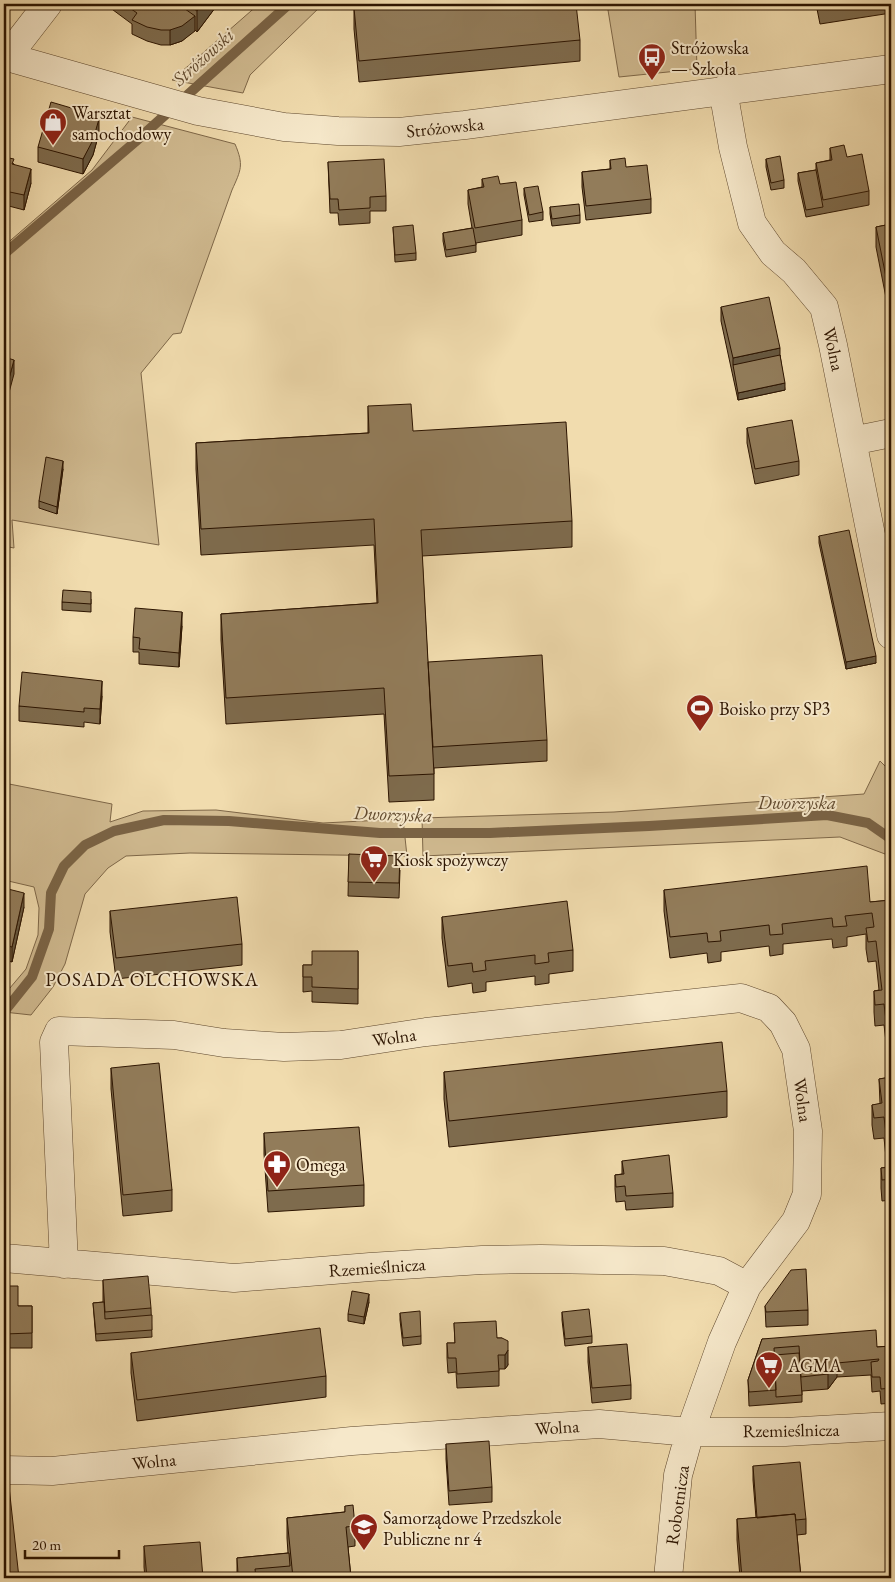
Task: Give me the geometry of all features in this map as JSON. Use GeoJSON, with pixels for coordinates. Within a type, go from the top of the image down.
{"type":"FeatureCollection","features":[{"type":"Feature","properties":{"kind":"street"},"geometry":{"type":"LineString","coordinates":[[6,57],[48,4]]}},
{"type":"Feature","properties":{"kind":"street","name":"Stróżowska"},"geometry":{"type":"LineString","coordinates":[[6,57],[198,111],[284,127],[338,131],[399,132],[891,69]]}},
{"type":"Feature","properties":{"kind":"street","name":"Wolna"},"geometry":{"type":"LineString","coordinates":[[723,90],[733,147],[752,223],[773,253],[794,271],[824,307],[834,345],[891,635]]}},
{"type":"Feature","properties":{"kind":"street"},"geometry":{"type":"LineString","coordinates":[[852,441],[891,433]]}},
{"type":"Feature","properties":{"kind":"street","name":"Wolna"},"geometry":{"type":"LineString","coordinates":[[4,1470],[52,1470],[352,1441],[599,1424],[690,1432],[722,1342],[747,1286],[796,1221],[807,1194],[808,1131],[796,1049],[783,1023],[769,1008],[741,998],[426,1032],[341,1044],[284,1047],[224,1043],[174,1035],[59,1031],[54,1042],[64,1264]]}},
{"type":"Feature","properties":{"kind":"street","name":"Rzemieślnicza"},"geometry":{"type":"LineString","coordinates":[[4,1258],[234,1278],[370,1266],[482,1260],[541,1259],[664,1262],[719,1271],[747,1286]]}},
{"type":"Feature","properties":{"kind":"street","name":"Rzemieślnicza"},"geometry":{"type":"LineString","coordinates":[[690,1432],[785,1432],[891,1426]]}},
{"type":"Feature","properties":{"kind":"street","name":"Robotnicza"},"geometry":{"type":"LineString","coordinates":[[668,1578],[678,1475],[690,1432]]}},
{"type":"Feature","properties":{"kind":"shaded area"},"geometry":{"type":"Polygon","coordinates":[[[259,4],[323,4],[250,75],[243,93],[172,80],[259,4]]]}},
{"type":"Feature","properties":{"kind":"shaded area"},"geometry":{"type":"Polygon","coordinates":[[[607,4],[695,4],[697,69],[619,77],[607,4]]]}},
{"type":"Feature","properties":{"kind":"shaded area"},"geometry":{"type":"Polygon","coordinates":[[[132,117],[235,144],[240,157],[238,177],[181,333],[173,334],[141,373],[159,545],[12,520],[14,548],[4,546],[4,246],[92,170],[132,117]]]}},
{"type":"Feature","properties":{"kind":"shaded area"},"geometry":{"type":"Polygon","coordinates":[[[880,761],[891,772],[891,854],[885,854],[840,837],[423,856],[422,818],[614,812],[864,794],[880,761]]]}},
{"type":"Feature","properties":{"kind":"shaded area"},"geometry":{"type":"Polygon","coordinates":[[[4,783],[112,804],[110,822],[143,811],[216,810],[323,823],[403,819],[407,856],[190,853],[126,856],[108,868],[85,894],[65,964],[53,987],[31,1015],[4,1012],[4,995],[26,969],[38,935],[39,908],[34,887],[4,880],[4,783]]]}},
{"type":"Feature","properties":{"kind":"building"},"geometry":{"type":"Polygon","coordinates":[[[124,4],[178,4],[195,16],[182,26],[170,30],[161,30],[147,27],[132,20],[137,13],[124,4]]]}},
{"type":"Feature","properties":{"kind":"building"},"geometry":{"type":"Polygon","coordinates":[[[187,4],[203,4],[197,11],[187,4]]]}},
{"type":"Feature","properties":{"kind":"building"},"geometry":{"type":"Polygon","coordinates":[[[400,4],[576,4],[580,40],[359,61],[354,8],[400,4]]]}},
{"type":"Feature","properties":{"kind":"building"},"geometry":{"type":"Polygon","coordinates":[[[51,102],[85,112],[84,114],[99,119],[93,140],[83,159],[38,147],[51,102]]]}},
{"type":"Feature","properties":{"kind":"building"},"geometry":{"type":"Polygon","coordinates":[[[844,145],[847,157],[862,154],[869,191],[823,200],[816,163],[832,160],[830,148],[844,145]]]}},
{"type":"Feature","properties":{"kind":"building"},"geometry":{"type":"Polygon","coordinates":[[[780,156],[784,180],[771,183],[766,159],[780,156]]]}},
{"type":"Feature","properties":{"kind":"building"},"geometry":{"type":"Polygon","coordinates":[[[4,157],[14,159],[12,164],[31,169],[24,195],[5,191],[4,196],[4,157]]]}},
{"type":"Feature","properties":{"kind":"building"},"geometry":{"type":"Polygon","coordinates":[[[625,158],[626,167],[647,165],[651,199],[586,206],[582,172],[611,169],[610,160],[625,158]]]}},
{"type":"Feature","properties":{"kind":"building"},"geometry":{"type":"Polygon","coordinates":[[[384,159],[386,196],[370,197],[370,208],[339,210],[338,199],[330,199],[328,162],[384,159]]]}},
{"type":"Feature","properties":{"kind":"building"},"geometry":{"type":"Polygon","coordinates":[[[816,170],[823,207],[806,210],[798,173],[816,170]]]}},
{"type":"Feature","properties":{"kind":"building"},"geometry":{"type":"Polygon","coordinates":[[[498,176],[500,184],[516,182],[522,220],[475,228],[468,190],[484,187],[482,179],[498,176]]]}},
{"type":"Feature","properties":{"kind":"building"},"geometry":{"type":"Polygon","coordinates":[[[538,186],[543,212],[529,215],[524,188],[538,186]]]}},
{"type":"Feature","properties":{"kind":"building"},"geometry":{"type":"Polygon","coordinates":[[[579,204],[580,215],[552,219],[550,207],[579,204]]]}},
{"type":"Feature","properties":{"kind":"building"},"geometry":{"type":"Polygon","coordinates":[[[891,224],[891,302],[876,227],[891,224]]]}},
{"type":"Feature","properties":{"kind":"building"},"geometry":{"type":"Polygon","coordinates":[[[413,225],[416,253],[395,255],[393,227],[413,225]]]}},
{"type":"Feature","properties":{"kind":"building"},"geometry":{"type":"Polygon","coordinates":[[[473,228],[476,245],[446,250],[443,233],[473,228]]]}},
{"type":"Feature","properties":{"kind":"building"},"geometry":{"type":"Polygon","coordinates":[[[769,297],[780,348],[733,358],[721,307],[769,297]]]}},
{"type":"Feature","properties":{"kind":"building"},"geometry":{"type":"Polygon","coordinates":[[[780,355],[785,383],[738,393],[733,365],[780,355]]]}},
{"type":"Feature","properties":{"kind":"building"},"geometry":{"type":"Polygon","coordinates":[[[4,357],[14,360],[4,397],[4,357]]]}},
{"type":"Feature","properties":{"kind":"building"},"geometry":{"type":"Polygon","coordinates":[[[411,404],[413,431],[566,422],[572,521],[421,530],[434,774],[389,776],[384,688],[226,698],[221,614],[378,603],[374,519],[201,529],[196,443],[369,433],[368,406],[411,404]]]}},
{"type":"Feature","properties":{"kind":"building"},"geometry":{"type":"Polygon","coordinates":[[[792,420],[799,461],[755,469],[747,428],[792,420]]]}},
{"type":"Feature","properties":{"kind":"building"},"geometry":{"type":"Polygon","coordinates":[[[46,457],[63,461],[57,507],[39,501],[46,457]]]}},
{"type":"Feature","properties":{"kind":"building"},"geometry":{"type":"Polygon","coordinates":[[[849,530],[876,656],[846,662],[819,536],[849,530]]]}},
{"type":"Feature","properties":{"kind":"building"},"geometry":{"type":"Polygon","coordinates":[[[63,590],[91,592],[91,604],[62,602],[63,590]]]}},
{"type":"Feature","properties":{"kind":"building"},"geometry":{"type":"Polygon","coordinates":[[[135,608],[182,612],[179,653],[139,649],[140,638],[133,637],[135,608]]]}},
{"type":"Feature","properties":{"kind":"building"},"geometry":{"type":"Polygon","coordinates":[[[542,655],[547,740],[433,747],[428,662],[542,655]]]}},
{"type":"Feature","properties":{"kind":"building"},"geometry":{"type":"Polygon","coordinates":[[[22,672],[102,681],[100,709],[84,708],[84,712],[19,706],[22,672]]]}},
{"type":"Feature","properties":{"kind":"building"},"geometry":{"type":"Polygon","coordinates":[[[349,854],[400,856],[399,883],[348,882],[349,854]]]}},
{"type":"Feature","properties":{"kind":"building"},"geometry":{"type":"Polygon","coordinates":[[[867,866],[870,902],[891,900],[891,1028],[887,1029],[884,1004],[875,1005],[874,991],[882,990],[876,941],[868,942],[866,928],[874,927],[872,913],[845,916],[847,926],[833,927],[832,918],[782,924],[783,934],[770,935],[769,925],[720,931],[721,941],[708,942],[707,933],[670,937],[664,890],[867,866]]]}},
{"type":"Feature","properties":{"kind":"building"},"geometry":{"type":"Polygon","coordinates":[[[4,888],[24,893],[12,947],[4,945],[4,888]]]}},
{"type":"Feature","properties":{"kind":"building"},"geometry":{"type":"Polygon","coordinates":[[[237,897],[242,944],[116,958],[110,911],[237,897]]]}},
{"type":"Feature","properties":{"kind":"building"},"geometry":{"type":"Polygon","coordinates":[[[567,901],[573,950],[548,953],[549,962],[535,964],[535,955],[485,961],[486,970],[473,972],[472,963],[448,966],[442,917],[567,901]]]}},
{"type":"Feature","properties":{"kind":"building"},"geometry":{"type":"Polygon","coordinates":[[[312,951],[358,951],[358,989],[312,987],[312,977],[303,977],[303,965],[312,965],[312,951]]]}},
{"type":"Feature","properties":{"kind":"building"},"geometry":{"type":"Polygon","coordinates":[[[722,1042],[727,1091],[449,1121],[444,1072],[722,1042]]]}},
{"type":"Feature","properties":{"kind":"building"},"geometry":{"type":"Polygon","coordinates":[[[159,1063],[172,1190],[123,1195],[111,1068],[159,1063]]]}},
{"type":"Feature","properties":{"kind":"building"},"geometry":{"type":"Polygon","coordinates":[[[891,1077],[891,1179],[882,1180],[881,1168],[890,1167],[884,1117],[874,1118],[872,1105],[882,1103],[879,1079],[891,1077]]]}},
{"type":"Feature","properties":{"kind":"building"},"geometry":{"type":"Polygon","coordinates":[[[359,1127],[364,1185],[268,1191],[264,1133],[359,1127]]]}},
{"type":"Feature","properties":{"kind":"building"},"geometry":{"type":"Polygon","coordinates":[[[669,1155],[673,1193],[626,1196],[625,1186],[616,1187],[615,1175],[624,1174],[622,1161],[669,1155]]]}},
{"type":"Feature","properties":{"kind":"building"},"geometry":{"type":"Polygon","coordinates":[[[891,1230],[891,1243],[890,1243],[888,1231],[891,1230]]]}},
{"type":"Feature","properties":{"kind":"building"},"geometry":{"type":"Polygon","coordinates":[[[806,1269],[808,1310],[766,1312],[765,1306],[791,1270],[806,1269]]]}},
{"type":"Feature","properties":{"kind":"building"},"geometry":{"type":"Polygon","coordinates":[[[148,1276],[151,1308],[105,1312],[103,1280],[148,1276]]]}},
{"type":"Feature","properties":{"kind":"building"},"geometry":{"type":"Polygon","coordinates":[[[4,1286],[18,1286],[18,1306],[32,1306],[32,1333],[4,1334],[4,1286]]]}},
{"type":"Feature","properties":{"kind":"building"},"geometry":{"type":"Polygon","coordinates":[[[352,1291],[369,1294],[364,1317],[348,1314],[352,1291]]]}},
{"type":"Feature","properties":{"kind":"building"},"geometry":{"type":"Polygon","coordinates":[[[104,1302],[105,1319],[152,1315],[152,1330],[96,1334],[93,1303],[104,1302]]]}},
{"type":"Feature","properties":{"kind":"building"},"geometry":{"type":"Polygon","coordinates":[[[589,1309],[592,1336],[565,1339],[562,1312],[589,1309]]]}},
{"type":"Feature","properties":{"kind":"building"},"geometry":{"type":"Polygon","coordinates":[[[420,1311],[421,1336],[403,1338],[400,1313],[420,1311]]]}},
{"type":"Feature","properties":{"kind":"building"},"geometry":{"type":"Polygon","coordinates":[[[496,1321],[497,1338],[508,1341],[508,1350],[505,1355],[498,1355],[499,1371],[457,1374],[456,1358],[448,1358],[447,1343],[455,1343],[454,1323],[496,1321]]]}},
{"type":"Feature","properties":{"kind":"building"},"geometry":{"type":"Polygon","coordinates":[[[320,1328],[326,1376],[137,1400],[131,1353],[320,1328]]]}},
{"type":"Feature","properties":{"kind":"building"},"geometry":{"type":"Polygon","coordinates":[[[876,1330],[877,1347],[891,1346],[891,1388],[881,1389],[880,1377],[872,1377],[871,1362],[878,1361],[879,1359],[837,1363],[828,1374],[801,1377],[799,1346],[774,1348],[776,1390],[749,1392],[748,1380],[762,1339],[876,1330]]]}},
{"type":"Feature","properties":{"kind":"building"},"geometry":{"type":"Polygon","coordinates":[[[627,1344],[631,1385],[592,1388],[588,1347],[627,1344]]]}},
{"type":"Feature","properties":{"kind":"building"},"geometry":{"type":"Polygon","coordinates":[[[799,1353],[802,1395],[776,1397],[775,1355],[799,1353]]]}},
{"type":"Feature","properties":{"kind":"building"},"geometry":{"type":"Polygon","coordinates":[[[489,1441],[492,1487],[449,1491],[446,1444],[489,1441]]]}},
{"type":"Feature","properties":{"kind":"building"},"geometry":{"type":"Polygon","coordinates":[[[4,1459],[6,1459],[19,1578],[4,1578],[4,1459]]]}},
{"type":"Feature","properties":{"kind":"building"},"geometry":{"type":"Polygon","coordinates":[[[800,1462],[806,1519],[796,1520],[795,1514],[757,1518],[753,1466],[800,1462]]]}},
{"type":"Feature","properties":{"kind":"building"},"geometry":{"type":"Polygon","coordinates":[[[353,1505],[355,1526],[346,1527],[351,1578],[293,1578],[287,1518],[345,1512],[345,1506],[353,1505]]]}},
{"type":"Feature","properties":{"kind":"building"},"geometry":{"type":"Polygon","coordinates":[[[795,1514],[801,1578],[742,1578],[737,1519],[795,1514]]]}},
{"type":"Feature","properties":{"kind":"building"},"geometry":{"type":"Polygon","coordinates":[[[200,1542],[203,1578],[147,1578],[144,1546],[200,1542]]]}},
{"type":"Feature","properties":{"kind":"building"},"geometry":{"type":"Polygon","coordinates":[[[289,1553],[290,1566],[255,1569],[256,1578],[203,1578],[238,1574],[237,1558],[289,1553]]]}},
{"type":"Feature","properties":{"kind":"waterway","name":"Stróżowski"},"geometry":{"type":"LineString","coordinates":[[4,254],[135,142],[289,4]]}},
{"type":"Feature","properties":{"kind":"waterway","name":"Dworzyska"},"geometry":{"type":"LineString","coordinates":[[4,1012],[32,977],[49,929],[51,893],[64,866],[85,845],[114,831],[164,820],[229,821],[380,833],[490,833],[827,815],[868,823],[891,839]]}},
{"type":"Feature","properties":{"kind":"place","name":"Stróżowska — Szkoła"},"geometry":{"type":"Point","coordinates":[652,81]}},
{"type":"Feature","properties":{"kind":"place","name":"Warsztat samochodowy"},"geometry":{"type":"Point","coordinates":[53,146]}},
{"type":"Feature","properties":{"kind":"place","name":"Boisko przy SP3"},"geometry":{"type":"Point","coordinates":[700,732]}},
{"type":"Feature","properties":{"kind":"place","name":"Kiosk spożywczy"},"geometry":{"type":"Point","coordinates":[374,883]}},
{"type":"Feature","properties":{"kind":"place","name":"Omega"},"geometry":{"type":"Point","coordinates":[277,1188]}},
{"type":"Feature","properties":{"kind":"place","name":"AGMA"},"geometry":{"type":"Point","coordinates":[769,1389]}},
{"type":"Feature","properties":{"kind":"place","name":"Samorządowe Przedszkole Publiczne nr 4"},"geometry":{"type":"Point","coordinates":[364,1551]}},
{"type":"Feature","properties":{"kind":"district","name":"POSADA OLCHOWSKA"},"geometry":{"type":"Point","coordinates":[152,979]}}]}
